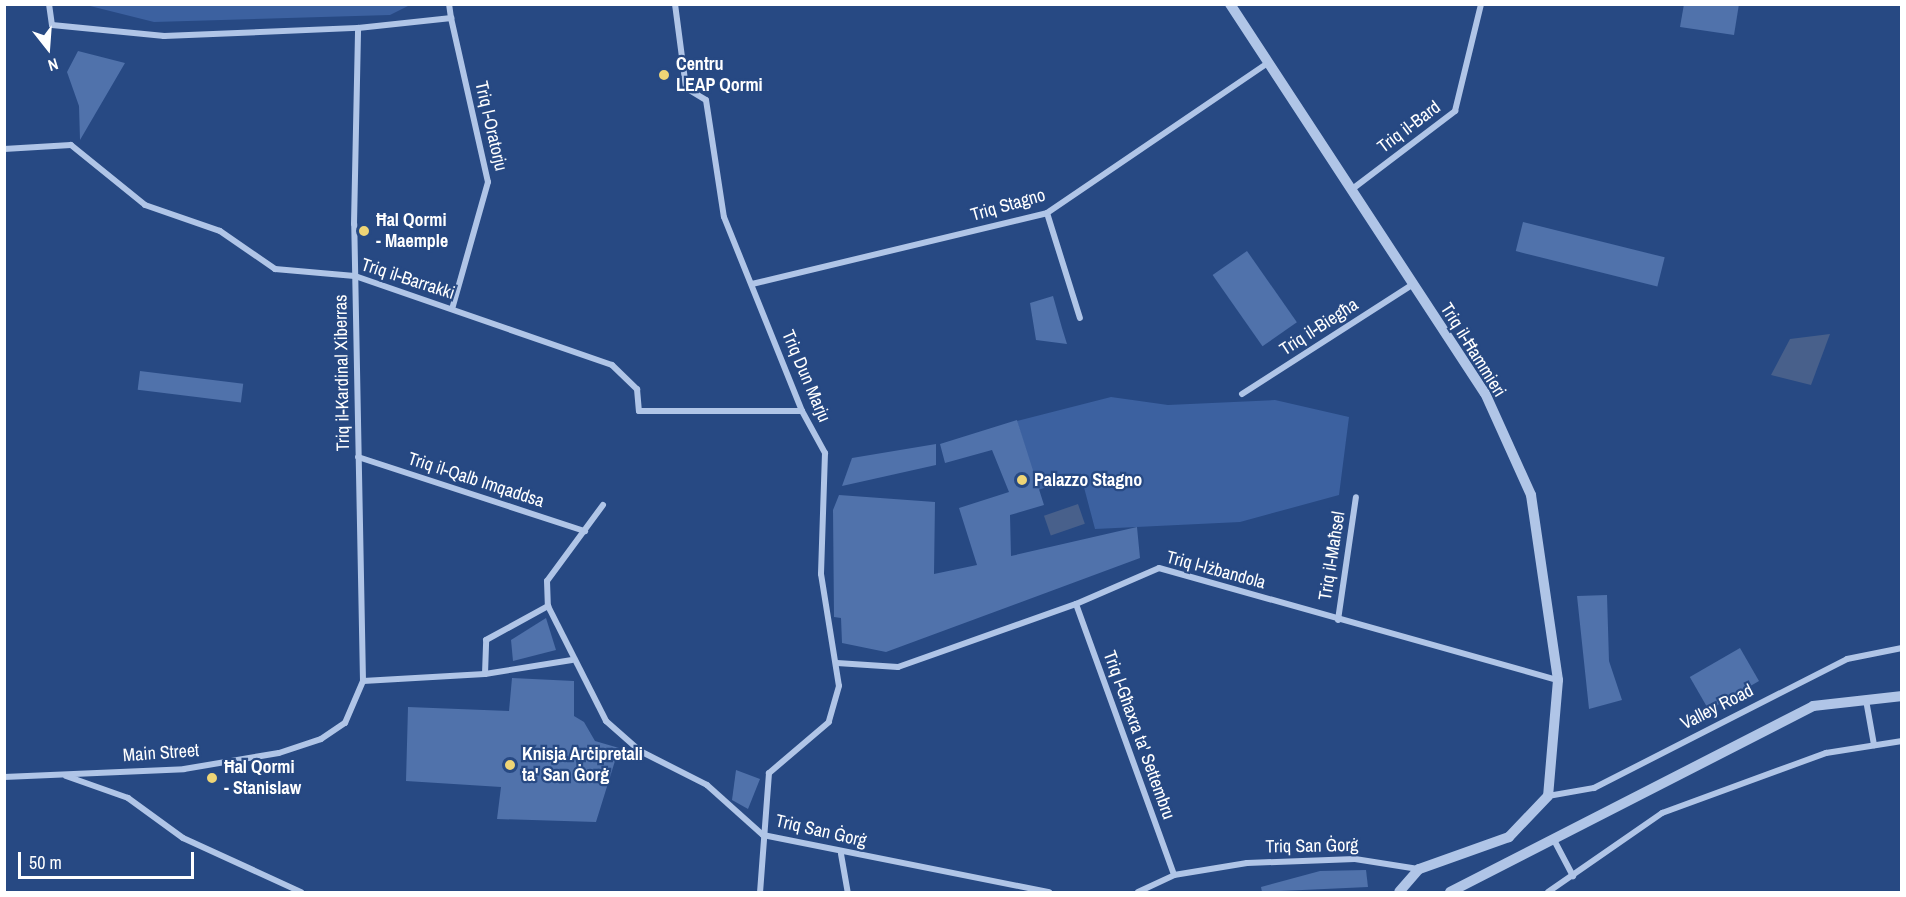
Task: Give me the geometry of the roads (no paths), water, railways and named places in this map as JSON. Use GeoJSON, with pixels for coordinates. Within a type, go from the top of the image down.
{"type":"FeatureCollection","features":[{"type":"Feature","properties":{"kind":"street"},"geometry":{"type":"LineString","coordinates":[[49,4],[52,25],[164,36],[358,28],[451,18]]}},
{"type":"Feature","properties":{"kind":"street","name":"Triq l-Oratorju"},"geometry":{"type":"LineString","coordinates":[[449,4],[488,182],[452,309]]}},
{"type":"Feature","properties":{"kind":"street","name":"Triq Dun Marju"},"geometry":{"type":"LineString","coordinates":[[675,4],[686,88],[706,99],[724,217],[802,411],[825,453],[822,574],[839,686],[829,722],[769,773],[760,892]]}},
{"type":"Feature","properties":{"kind":"street","name":"Triq il-Ħammieri"},"geometry":{"type":"LineString","coordinates":[[1230,4],[1412,285],[1485,393],[1531,495],[1558,680],[1548,796]]}},
{"type":"Feature","properties":{"kind":"street","name":"Triq il-Bard"},"geometry":{"type":"LineString","coordinates":[[1351,190],[1455,111],[1480,4]]}},
{"type":"Feature","properties":{"kind":"street","name":"Triq il-Kardinal Xiberras"},"geometry":{"type":"LineString","coordinates":[[358,28],[356,276],[363,681]]}},
{"type":"Feature","properties":{"kind":"street","name":"Triq Stagno"},"geometry":{"type":"LineString","coordinates":[[752,284],[1047,213],[1269,62]]}},
{"type":"Feature","properties":{"kind":"street","name":"Triq il-Barrakki"},"geometry":{"type":"LineString","coordinates":[[4,149],[71,145],[144,205],[220,231],[275,269],[356,276],[612,365],[637,389],[639,411],[802,411]]}},
{"type":"Feature","properties":{"kind":"street"},"geometry":{"type":"LineString","coordinates":[[1047,213],[1080,318]]}},
{"type":"Feature","properties":{"kind":"street","name":"Triq il-Biegħa"},"geometry":{"type":"LineString","coordinates":[[1242,394],[1412,285]]}},
{"type":"Feature","properties":{"kind":"street","name":"Triq il-Qalb Imqaddsa"},"geometry":{"type":"LineString","coordinates":[[358,457],[585,531]]}},
{"type":"Feature","properties":{"kind":"street","name":"Triq il-Maħsel"},"geometry":{"type":"LineString","coordinates":[[1338,620],[1356,497]]}},
{"type":"Feature","properties":{"kind":"street","name":"Triq San Ġorġ"},"geometry":{"type":"LineString","coordinates":[[603,505],[547,581],[548,606],[572,660],[606,721],[640,751],[707,785],[763,835],[841,854],[1049,892]]}},
{"type":"Feature","properties":{"kind":"street","name":"Triq l-Iżbandola"},"geometry":{"type":"LineString","coordinates":[[837,663],[898,667],[1076,604],[1159,568],[1558,680]]}},
{"type":"Feature","properties":{"kind":"street","name":"Triq l-Għaxra ta' Settembru"},"geometry":{"type":"LineString","coordinates":[[1076,604],[1174,875]]}},
{"type":"Feature","properties":{"kind":"street"},"geometry":{"type":"LineString","coordinates":[[484,674],[486,640],[548,606]]}},
{"type":"Feature","properties":{"kind":"street","name":"Valley Road"},"geometry":{"type":"LineString","coordinates":[[1548,796],[1594,788],[1847,659],[1902,648]]}},
{"type":"Feature","properties":{"kind":"street"},"geometry":{"type":"LineString","coordinates":[[363,681],[484,674],[572,660]]}},
{"type":"Feature","properties":{"kind":"street","name":"Main Street"},"geometry":{"type":"LineString","coordinates":[[4,777],[184,769],[279,753],[321,739],[345,723],[363,681]]}},
{"type":"Feature","properties":{"kind":"street"},"geometry":{"type":"LineString","coordinates":[[1450,892],[1814,706],[1902,696]]}},
{"type":"Feature","properties":{"kind":"street"},"geometry":{"type":"LineString","coordinates":[[1866,700],[1874,745]]}},
{"type":"Feature","properties":{"kind":"street"},"geometry":{"type":"LineString","coordinates":[[1548,892],[1662,813],[1826,753],[1902,741]]}},
{"type":"Feature","properties":{"kind":"street"},"geometry":{"type":"LineString","coordinates":[[63,775],[128,798],[183,838],[301,892]]}},
{"type":"Feature","properties":{"kind":"street","name":"Triq San Ġorġ"},"geometry":{"type":"LineString","coordinates":[[1138,892],[1174,875],[1247,863],[1354,859],[1419,869],[1509,837],[1548,796]]}},
{"type":"Feature","properties":{"kind":"street"},"geometry":{"type":"LineString","coordinates":[[1554,840],[1573,876]]}},
{"type":"Feature","properties":{"kind":"street"},"geometry":{"type":"LineString","coordinates":[[841,854],[848,892]]}},
{"type":"Feature","properties":{"kind":"street"},"geometry":{"type":"LineString","coordinates":[[1400,892],[1419,869]]}},
{"type":"Feature","properties":{"kind":"place","name":"Centru LEAP Qormi"},"geometry":{"type":"Point","coordinates":[664,75]}},
{"type":"Feature","properties":{"kind":"place","name":"Ħal Qormi - Maemple"},"geometry":{"type":"Point","coordinates":[364,231]}},
{"type":"Feature","properties":{"kind":"place","name":"Palazzo Stagno"},"geometry":{"type":"Point","coordinates":[1022,480]}},
{"type":"Feature","properties":{"kind":"place","name":"Knisja Arċipretali ta' San Ġorġ"},"geometry":{"type":"Point","coordinates":[510,765]}},
{"type":"Feature","properties":{"kind":"place","name":"Ħal Qormi - Stanislaw"},"geometry":{"type":"Point","coordinates":[212,778]}}]}
